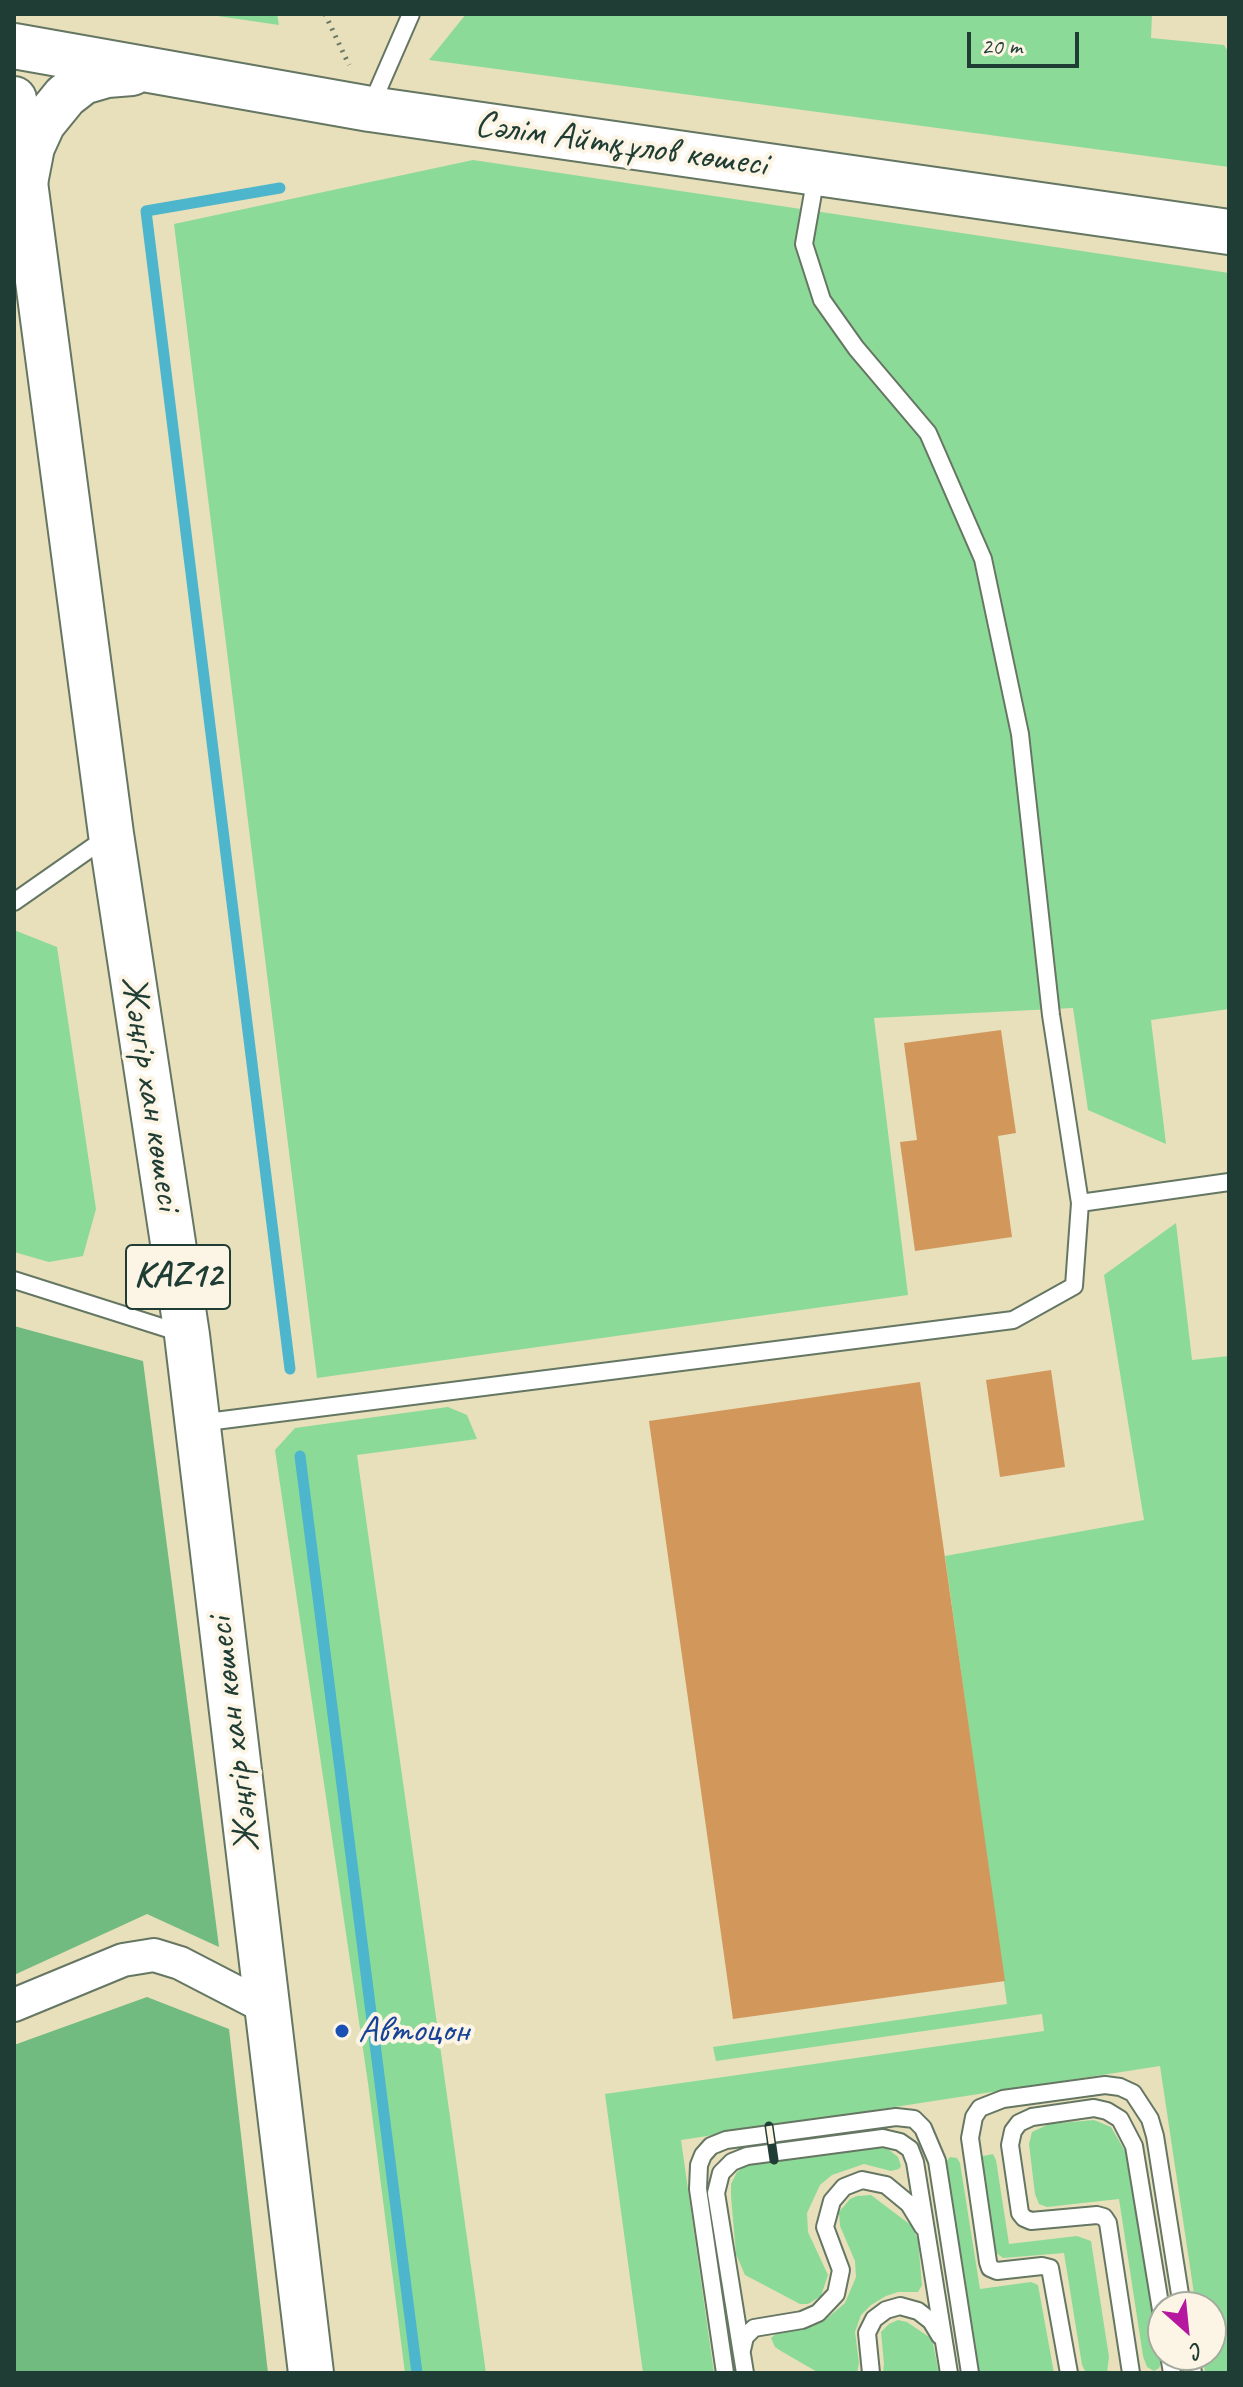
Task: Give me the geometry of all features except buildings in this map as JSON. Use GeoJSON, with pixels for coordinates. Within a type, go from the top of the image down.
{"type":"FeatureCollection","features":[{"type":"Feature","properties":{"kind":"main road","name":"Сәлім Айтқұлов көшесі"},"geometry":{"type":"LineString","coordinates":[[14,46],[370,109],[1229,232]]}},
{"type":"Feature","properties":{"kind":"main road"},"geometry":{"type":"LineString","coordinates":[[20,169],[43,123],[65,96],[83,82],[107,75],[154,71]]}},
{"type":"Feature","properties":{"kind":"main road","name":"Жәңгір хан көшесі"},"geometry":{"type":"LineString","coordinates":[[14,99],[20,169],[111,834],[187,1335],[311,2373]]}},
{"type":"Feature","properties":{"kind":"street"},"geometry":{"type":"LineString","coordinates":[[14,2005],[123,1960],[154,1955],[180,1963],[267,2008]]}},
{"type":"Feature","properties":{"kind":"lane"},"geometry":{"type":"LineString","coordinates":[[370,109],[411,14]]}},
{"type":"Feature","properties":{"kind":"lane"},"geometry":{"type":"LineString","coordinates":[[198,1423],[1013,1320],[1074,1286],[1080,1203],[1051,1015],[1020,734],[983,559],[928,433],[856,348],[822,300],[804,244],[816,173]]}},
{"type":"Feature","properties":{"kind":"lane"},"geometry":{"type":"LineString","coordinates":[[14,902],[111,834]]}},
{"type":"Feature","properties":{"kind":"lane"},"geometry":{"type":"LineString","coordinates":[[1080,1203],[1229,1182]]}},
{"type":"Feature","properties":{"kind":"lane"},"geometry":{"type":"LineString","coordinates":[[14,1280],[187,1335]]}},
{"type":"Feature","properties":{"kind":"lane"},"geometry":{"type":"LineString","coordinates":[[1069,2373],[1050,2268],[1042,2266],[997,2271],[990,2268],[970,2138],[974,2117],[980,2108],[1003,2099],[1105,2085],[1133,2093],[1150,2119],[1155,2136],[1179,2291]]}},
{"type":"Feature","properties":{"kind":"lane"},"geometry":{"type":"LineString","coordinates":[[1131,2373],[1108,2223],[1104,2217],[1097,2215],[1031,2221],[1024,2218],[1020,2213],[1010,2145],[1013,2131],[1019,2123],[1032,2117],[1094,2108],[1120,2119],[1134,2146],[1158,2291]]}},
{"type":"Feature","properties":{"kind":"lane"},"geometry":{"type":"LineString","coordinates":[[725,2373],[698,2189],[699,2165],[703,2155],[711,2146],[726,2140],[896,2117],[914,2119],[923,2128],[937,2161],[970,2373]]}},
{"type":"Feature","properties":{"kind":"lane"},"geometry":{"type":"LineString","coordinates":[[745,2373],[716,2193],[721,2173],[732,2162],[747,2156],[883,2138],[900,2142],[910,2149],[915,2162],[949,2373]]}},
{"type":"Feature","properties":{"kind":"lane"},"geometry":{"type":"LineString","coordinates":[[742,2356],[745,2337],[754,2328],[802,2320],[818,2313],[836,2294],[841,2270],[825,2227],[832,2201],[844,2187],[862,2180],[886,2185],[909,2204],[928,2238]]}},
{"type":"Feature","properties":{"kind":"lane"},"geometry":{"type":"LineString","coordinates":[[871,2373],[869,2326],[880,2314],[893,2307],[907,2307],[924,2315],[936,2329],[945,2350]]}},
{"type":"Feature","properties":{"kind":"green space"},"geometry":{"type":"Polygon","coordinates":[[[204,14],[277,14],[279,25],[204,14]]]}},
{"type":"Feature","properties":{"kind":"green space"},"geometry":{"type":"Polygon","coordinates":[[[466,14],[1152,14],[1151,38],[1224,45],[1229,53],[1229,167],[429,60],[466,14]]]}},
{"type":"Feature","properties":{"kind":"green space"},"geometry":{"type":"Polygon","coordinates":[[[473,160],[1229,273],[1229,1009],[1151,1020],[1166,1144],[1088,1110],[1073,1008],[874,1018],[908,1295],[317,1378],[174,224],[473,160]]]}},
{"type":"Feature","properties":{"kind":"green space"},"geometry":{"type":"Polygon","coordinates":[[[14,930],[57,947],[96,1209],[83,1256],[49,1262],[14,1252],[14,930]]]}},
{"type":"Feature","properties":{"kind":"green space"},"geometry":{"type":"Polygon","coordinates":[[[1176,1223],[1192,1360],[1229,1356],[1229,2373],[1205,2373],[1227,2371],[1227,2291],[1194,2291],[1160,2066],[681,2140],[714,2373],[643,2373],[605,2094],[1044,2031],[1042,2014],[716,2061],[713,2047],[1007,2004],[945,1556],[1144,1520],[1104,1275],[1176,1223]]]}},
{"type":"Feature","properties":{"kind":"green space"},"geometry":{"type":"Polygon","coordinates":[[[14,1326],[143,1361],[219,1947],[147,1914],[14,1975],[14,1326]]]}},
{"type":"Feature","properties":{"kind":"green space"},"geometry":{"type":"Polygon","coordinates":[[[448,1407],[467,1415],[477,1439],[357,1455],[486,2373],[405,2373],[368,2083],[275,1450],[295,1428],[448,1407]]]}},
{"type":"Feature","properties":{"kind":"green space"},"geometry":{"type":"Polygon","coordinates":[[[147,1997],[229,2029],[268,2373],[14,2373],[14,2045],[147,1997]]]}},
{"type":"Feature","properties":{"kind":"green space"},"geometry":{"type":"Polygon","coordinates":[[[1094,2120],[1111,2127],[1125,2151],[1150,2291],[1147,2291],[1147,2367],[1119,2199],[1047,2207],[1039,2204],[1029,2144],[1032,2132],[1049,2124],[1094,2120]]]}},
{"type":"Feature","properties":{"kind":"green space"},"geometry":{"type":"Polygon","coordinates":[[[881,2148],[898,2157],[899,2169],[891,2171],[864,2164],[832,2175],[820,2185],[807,2213],[808,2232],[828,2275],[821,2296],[808,2304],[800,2304],[745,2275],[736,2254],[731,2196],[731,2184],[737,2172],[760,2162],[881,2148]]]}},
{"type":"Feature","properties":{"kind":"green space"},"geometry":{"type":"Polygon","coordinates":[[[993,2154],[1009,2244],[1077,2236],[1091,2241],[1109,2357],[1107,2373],[1086,2373],[1082,2365],[1064,2253],[1003,2258],[995,2252],[981,2161],[983,2156],[993,2154]]]}},
{"type":"Feature","properties":{"kind":"green space"},"geometry":{"type":"Polygon","coordinates":[[[950,2157],[957,2158],[960,2163],[980,2289],[1031,2282],[1038,2285],[1054,2373],[977,2373],[946,2168],[950,2157]]]}},
{"type":"Feature","properties":{"kind":"green space"},"geometry":{"type":"Polygon","coordinates":[[[871,2195],[912,2226],[918,2240],[922,2285],[918,2292],[898,2292],[886,2296],[861,2315],[855,2332],[859,2363],[857,2373],[819,2373],[775,2347],[771,2338],[779,2331],[808,2328],[824,2321],[845,2303],[856,2277],[855,2261],[840,2226],[839,2212],[850,2199],[871,2195]]]}},
{"type":"Feature","properties":{"kind":"green space"},"geometry":{"type":"Polygon","coordinates":[[[898,2320],[907,2322],[932,2339],[939,2373],[883,2373],[881,2332],[898,2320]]]}},
{"type":"Feature","properties":{"kind":"waterway"},"geometry":{"type":"LineString","coordinates":[[280,188],[146,211],[290,1369]]}},
{"type":"Feature","properties":{"kind":"waterway"},"geometry":{"type":"LineString","coordinates":[[300,1456],[417,2373]]}},
{"type":"Feature","properties":{"kind":"railway"},"geometry":{"type":"LineString","coordinates":[[769,2126],[774,2160]]}},
{"type":"Feature","properties":{"kind":"place","name":"Автоцон"},"geometry":{"type":"Point","coordinates":[342,2031]}}]}
